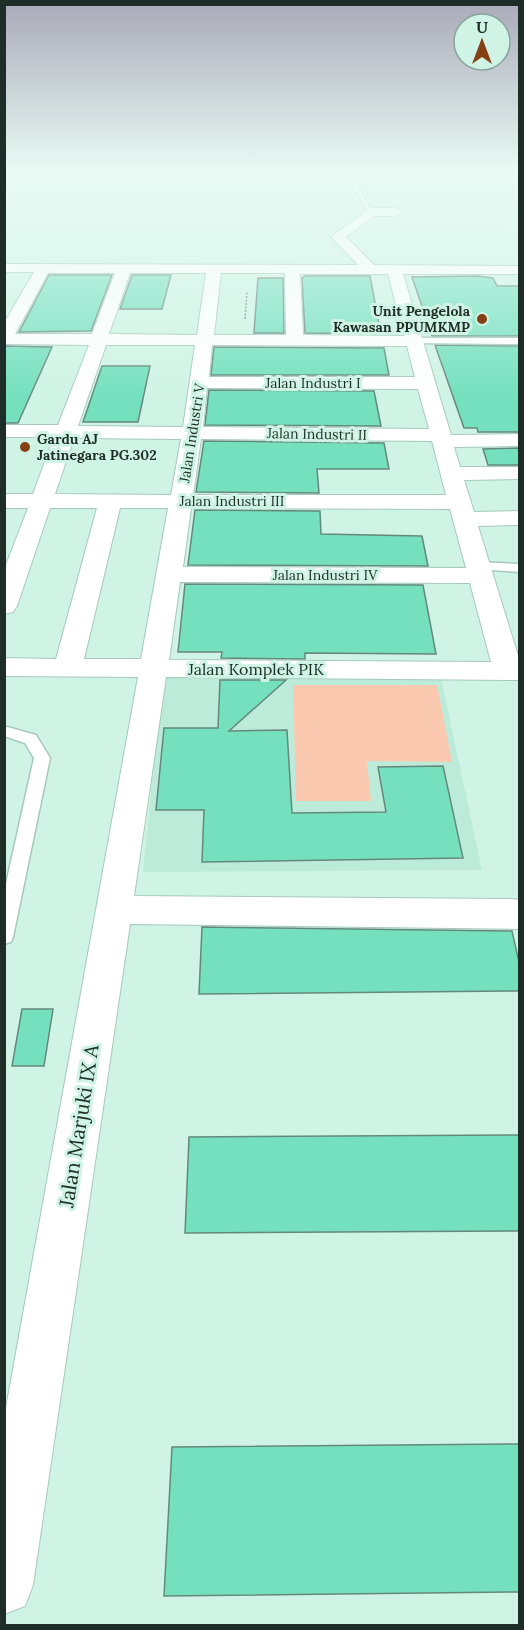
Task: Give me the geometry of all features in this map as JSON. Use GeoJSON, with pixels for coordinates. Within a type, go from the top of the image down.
{"type":"FeatureCollection","features":[{"type":"Feature","properties":{"kind":"street"},"geometry":{"type":"LineString","coordinates":[[348,247],[370,270]]}},
{"type":"Feature","properties":{"kind":"street"},"geometry":{"type":"LineString","coordinates":[[4,268],[519,270]]}},
{"type":"Feature","properties":{"kind":"street"},"geometry":{"type":"LineString","coordinates":[[43,268],[4,339],[414,341]]}},
{"type":"Feature","properties":{"kind":"street"},"geometry":{"type":"LineString","coordinates":[[4,606],[124,269]]}},
{"type":"Feature","properties":{"kind":"street","name":"Jalan Industri V"},"geometry":{"type":"LineString","coordinates":[[154,668],[206,340],[214,269]]}},
{"type":"Feature","properties":{"kind":"street"},"geometry":{"type":"LineString","coordinates":[[292,269],[295,340]]}},
{"type":"Feature","properties":{"kind":"street","name":"Jalan Komplek PIK"},"geometry":{"type":"LineString","coordinates":[[4,667],[513,671],[479,571],[394,270]]}},
{"type":"Feature","properties":{"kind":"street","name":"Jalan Industri I"},"geometry":{"type":"LineString","coordinates":[[199,382],[426,383]]}},
{"type":"Feature","properties":{"kind":"street"},"geometry":{"type":"LineString","coordinates":[[4,430],[192,433]]}},
{"type":"Feature","properties":{"kind":"street","name":"Jalan Industri II"},"geometry":{"type":"LineString","coordinates":[[192,433],[519,440]]}},
{"type":"Feature","properties":{"kind":"street"},"geometry":{"type":"LineString","coordinates":[[452,474],[519,473]]}},
{"type":"Feature","properties":{"kind":"street","name":"Jalan Industri III"},"geometry":{"type":"LineString","coordinates":[[4,501],[181,501],[462,510],[519,518]]}},
{"type":"Feature","properties":{"kind":"street"},"geometry":{"type":"LineString","coordinates":[[68,667],[110,501]]}},
{"type":"Feature","properties":{"kind":"street","name":"Jalan Industri IV"},"geometry":{"type":"LineString","coordinates":[[169,574],[479,571]]}},
{"type":"Feature","properties":{"kind":"street","name":"Jalan Marjuki IX A"},"geometry":{"type":"LineString","coordinates":[[4,1585],[154,668]]}},
{"type":"Feature","properties":{"kind":"street"},"geometry":{"type":"LineString","coordinates":[[114,910],[512,913],[519,915]]}},
{"type":"Feature","properties":{"kind":"lane"},"geometry":{"type":"LineString","coordinates":[[414,341],[519,341]]}},
{"type":"Feature","properties":{"kind":"lane"},"geometry":{"type":"LineString","coordinates":[[479,571],[519,568]]}},
{"type":"Feature","properties":{"kind":"lane"},"geometry":{"type":"LineString","coordinates":[[4,731],[31,739],[42,758],[4,937]]}},
{"type":"Feature","properties":{"kind":"path"},"geometry":{"type":"LineString","coordinates":[[243,340],[249,269]]}},
{"type":"Feature","properties":{"kind":"shaded area"},"geometry":{"type":"Polygon","coordinates":[[[439,669],[482,870],[143,872],[163,670],[439,669]]]}},
{"type":"Feature","properties":{"kind":"shaded area"},"geometry":{"type":"Polygon","coordinates":[[[293,685],[437,685],[452,762],[367,761],[371,801],[296,801],[293,685]]]}},
{"type":"Feature","properties":{"kind":"building"},"geometry":{"type":"Polygon","coordinates":[[[49,275],[112,275],[91,331],[19,332],[49,275]]]}},
{"type":"Feature","properties":{"kind":"building"},"geometry":{"type":"Polygon","coordinates":[[[132,275],[171,275],[162,309],[120,309],[132,275]]]}},
{"type":"Feature","properties":{"kind":"building"},"geometry":{"type":"Polygon","coordinates":[[[305,276],[370,276],[381,334],[305,333],[302,278],[305,276]]]}},
{"type":"Feature","properties":{"kind":"building"},"geometry":{"type":"Polygon","coordinates":[[[477,276],[493,278],[497,286],[519,286],[519,336],[432,336],[412,277],[477,276]]]}},
{"type":"Feature","properties":{"kind":"building"},"geometry":{"type":"Polygon","coordinates":[[[258,278],[283,278],[284,333],[254,333],[258,278]]]}},
{"type":"Feature","properties":{"kind":"building"},"geometry":{"type":"Polygon","coordinates":[[[435,345],[519,346],[519,432],[478,432],[477,428],[464,428],[435,345]]]}},
{"type":"Feature","properties":{"kind":"building"},"geometry":{"type":"Polygon","coordinates":[[[4,346],[52,347],[18,423],[4,423],[4,346]]]}},
{"type":"Feature","properties":{"kind":"building"},"geometry":{"type":"Polygon","coordinates":[[[214,347],[384,348],[389,375],[211,375],[214,347]]]}},
{"type":"Feature","properties":{"kind":"building"},"geometry":{"type":"Polygon","coordinates":[[[102,366],[150,366],[138,422],[83,422],[102,366]]]}},
{"type":"Feature","properties":{"kind":"building"},"geometry":{"type":"Polygon","coordinates":[[[209,390],[374,391],[381,426],[205,425],[209,390]]]}},
{"type":"Feature","properties":{"kind":"building"},"geometry":{"type":"Polygon","coordinates":[[[204,441],[384,443],[389,469],[317,469],[319,493],[196,492],[204,441]]]}},
{"type":"Feature","properties":{"kind":"building"},"geometry":{"type":"Polygon","coordinates":[[[519,448],[519,465],[488,465],[483,449],[519,448]]]}},
{"type":"Feature","properties":{"kind":"building"},"geometry":{"type":"Polygon","coordinates":[[[195,510],[320,511],[321,534],[422,536],[428,566],[188,565],[195,510]]]}},
{"type":"Feature","properties":{"kind":"building"},"geometry":{"type":"Polygon","coordinates":[[[185,584],[423,585],[436,654],[305,653],[305,659],[221,658],[222,652],[178,652],[185,584]]]}},
{"type":"Feature","properties":{"kind":"building"},"geometry":{"type":"Polygon","coordinates":[[[220,680],[286,680],[229,731],[287,730],[292,813],[386,812],[378,767],[443,766],[463,858],[202,862],[204,810],[156,810],[164,728],[218,728],[220,680]]]}},
{"type":"Feature","properties":{"kind":"building"},"geometry":{"type":"Polygon","coordinates":[[[202,927],[512,931],[519,962],[519,991],[199,994],[202,927]]]}},
{"type":"Feature","properties":{"kind":"building"},"geometry":{"type":"Polygon","coordinates":[[[22,1009],[53,1009],[44,1066],[12,1066],[22,1009]]]}},
{"type":"Feature","properties":{"kind":"building"},"geometry":{"type":"Polygon","coordinates":[[[519,1135],[519,1231],[185,1233],[189,1137],[519,1135]]]}},
{"type":"Feature","properties":{"kind":"building"},"geometry":{"type":"Polygon","coordinates":[[[519,1444],[519,1592],[164,1596],[172,1447],[519,1444]]]}},
{"type":"Feature","properties":{"kind":"place","name":"Unit Pengelola Kawasan PPUMKMP"},"geometry":{"type":"Point","coordinates":[482,319]}},
{"type":"Feature","properties":{"kind":"place","name":"Gardu AJ Jatinegara PG.302"},"geometry":{"type":"Point","coordinates":[25,447]}}]}
